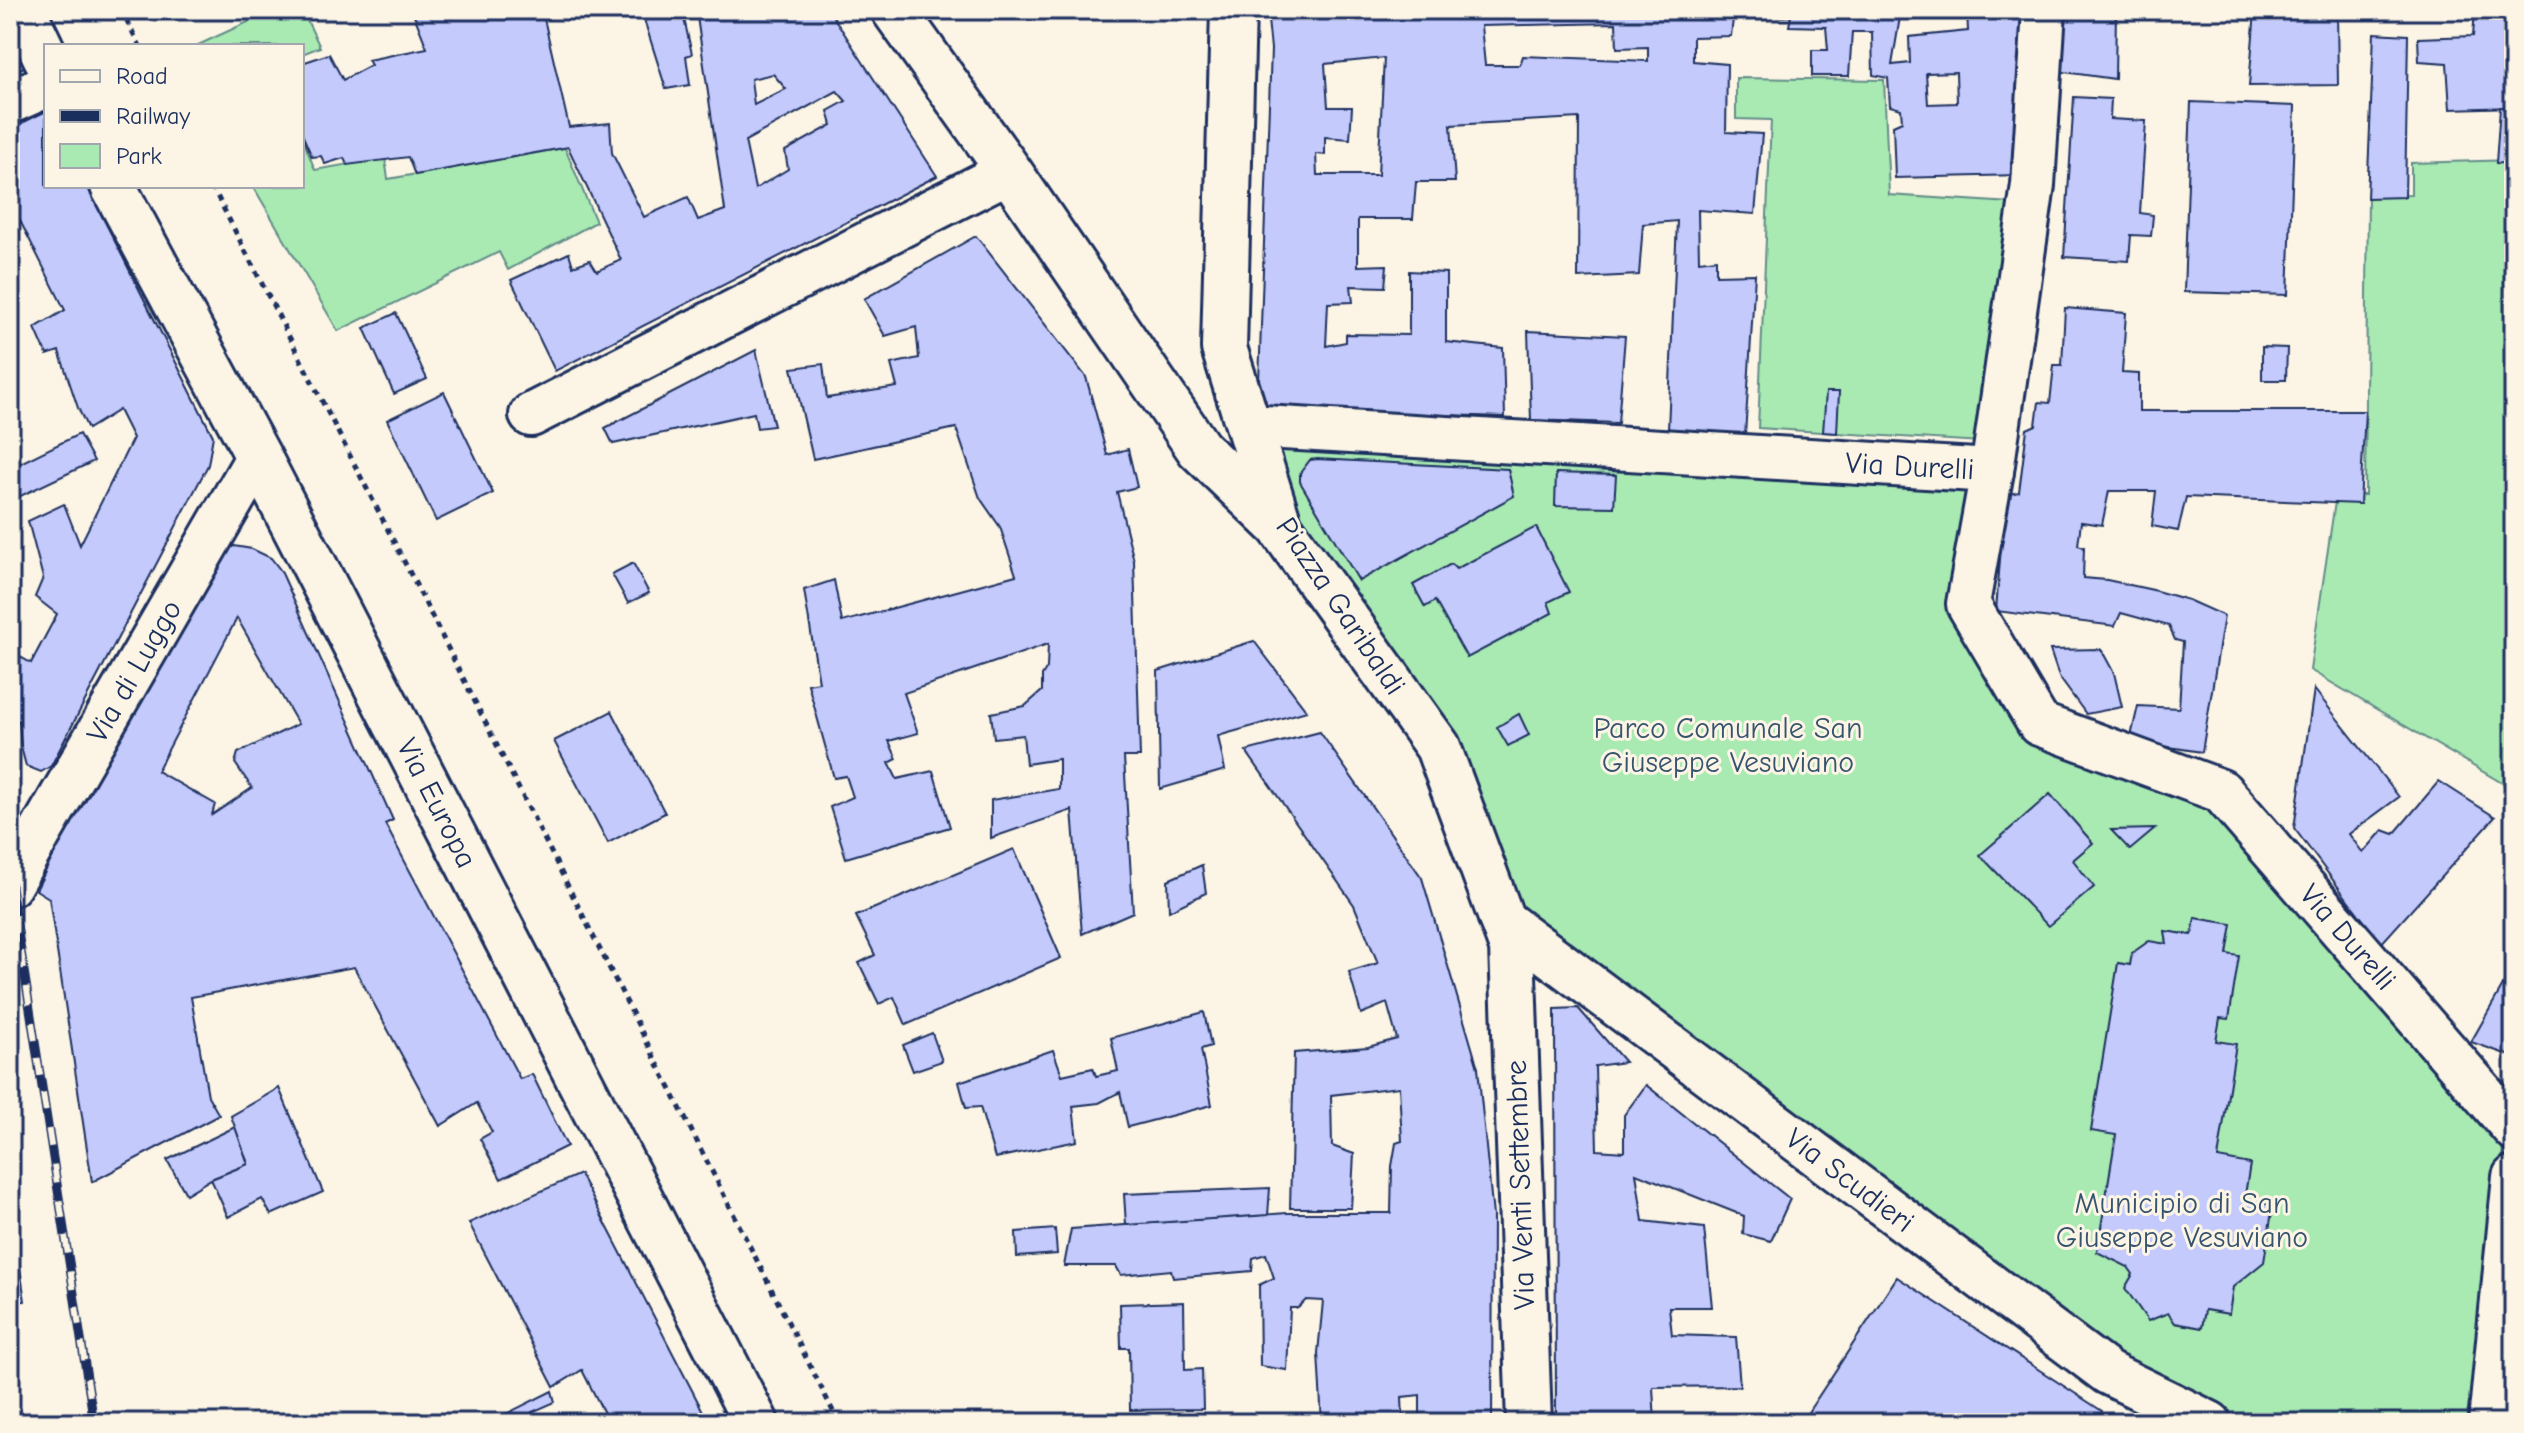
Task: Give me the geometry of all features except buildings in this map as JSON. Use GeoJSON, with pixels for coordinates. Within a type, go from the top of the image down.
{"type":"FeatureCollection","features":[{"type":"Feature","properties":{"kind":"main road"},"geometry":{"type":"LineString","coordinates":[[23,10],[44,54]]}},
{"type":"Feature","properties":{"kind":"main road"},"geometry":{"type":"LineString","coordinates":[[894,10],[1009,171],[1199,449],[1280,527]]}},
{"type":"Feature","properties":{"kind":"main road","name":"Piazza Garibaldi"},"geometry":{"type":"LineString","coordinates":[[1233,10],[1224,348],[1280,527],[1438,747],[1506,933]]}},
{"type":"Feature","properties":{"kind":"main road","name":"Via Europa"},"geometry":{"type":"LineString","coordinates":[[114,188],[258,456],[756,1423]]}},
{"type":"Feature","properties":{"kind":"main road","name":"Via Venti Settembre"},"geometry":{"type":"LineString","coordinates":[[1506,933],[1529,1423]]}},
{"type":"Feature","properties":{"kind":"street"},"geometry":{"type":"LineString","coordinates":[[1992,471],[2033,185],[2044,10]]}},
{"type":"Feature","properties":{"kind":"street"},"geometry":{"type":"LineString","coordinates":[[10,102],[44,87]]}},
{"type":"Feature","properties":{"kind":"street"},"geometry":{"type":"LineString","coordinates":[[531,415],[1009,171]]}},
{"type":"Feature","properties":{"kind":"street","name":"Via Durelli"},"geometry":{"type":"LineString","coordinates":[[1249,426],[1992,471],[1968,604],[2039,724],[2221,791],[2514,1129]]}},
{"type":"Feature","properties":{"kind":"street","name":"Via di Luggo"},"geometry":{"type":"LineString","coordinates":[[10,885],[258,456]]}},
{"type":"Feature","properties":{"kind":"street","name":"Via Scudieri"},"geometry":{"type":"LineString","coordinates":[[1506,933],[2108,1373],[2210,1423]]}},
{"type":"Feature","properties":{"kind":"street"},"geometry":{"type":"LineString","coordinates":[[2490,1423],[2514,1177]]}},
{"type":"Feature","properties":{"kind":"path"},"geometry":{"type":"LineString","coordinates":[[121,10],[139,44]]}},
{"type":"Feature","properties":{"kind":"path"},"geometry":{"type":"LineString","coordinates":[[213,188],[839,1423]]}},
{"type":"Feature","properties":{"kind":"green space"},"geometry":{"type":"Polygon","coordinates":[[[274,10],[302,10],[320,47],[304,53],[304,44],[200,44],[274,10]]]}},
{"type":"Feature","properties":{"kind":"green space"},"geometry":{"type":"Polygon","coordinates":[[[1736,78],[1884,80],[1889,195],[2011,203],[1981,442],[1758,428],[1771,120],[1736,119],[1736,78]]]}},
{"type":"Feature","properties":{"kind":"green space"},"geometry":{"type":"Polygon","coordinates":[[[304,142],[315,170],[385,158],[388,179],[565,148],[596,222],[508,270],[499,252],[338,331],[254,188],[304,188],[304,142]]]}},
{"type":"Feature","properties":{"kind":"green space"},"geometry":{"type":"Polygon","coordinates":[[[2514,160],[2514,790],[2310,670],[2336,495],[2365,495],[2368,195],[2411,194],[2411,163],[2514,160]]]}},
{"type":"Feature","properties":{"kind":"green space","name":"Parco Comunale San Giuseppe Vesuviano"},"geometry":{"type":"Polygon","coordinates":[[[1268,441],[1972,485],[1948,607],[2027,743],[2217,807],[2504,1138],[2475,1423],[2245,1423],[2112,1359],[1515,908],[1299,526],[1268,441]]]}},
{"type":"Feature","properties":{"kind":"railway"},"geometry":{"type":"LineString","coordinates":[[10,880],[94,1423]]}},
{"type":"Feature","properties":{"kind":"park label","name":"Municipio di San Giuseppe Vesuviano"},"geometry":{"type":"Point","coordinates":[2182,1220]}}]}
